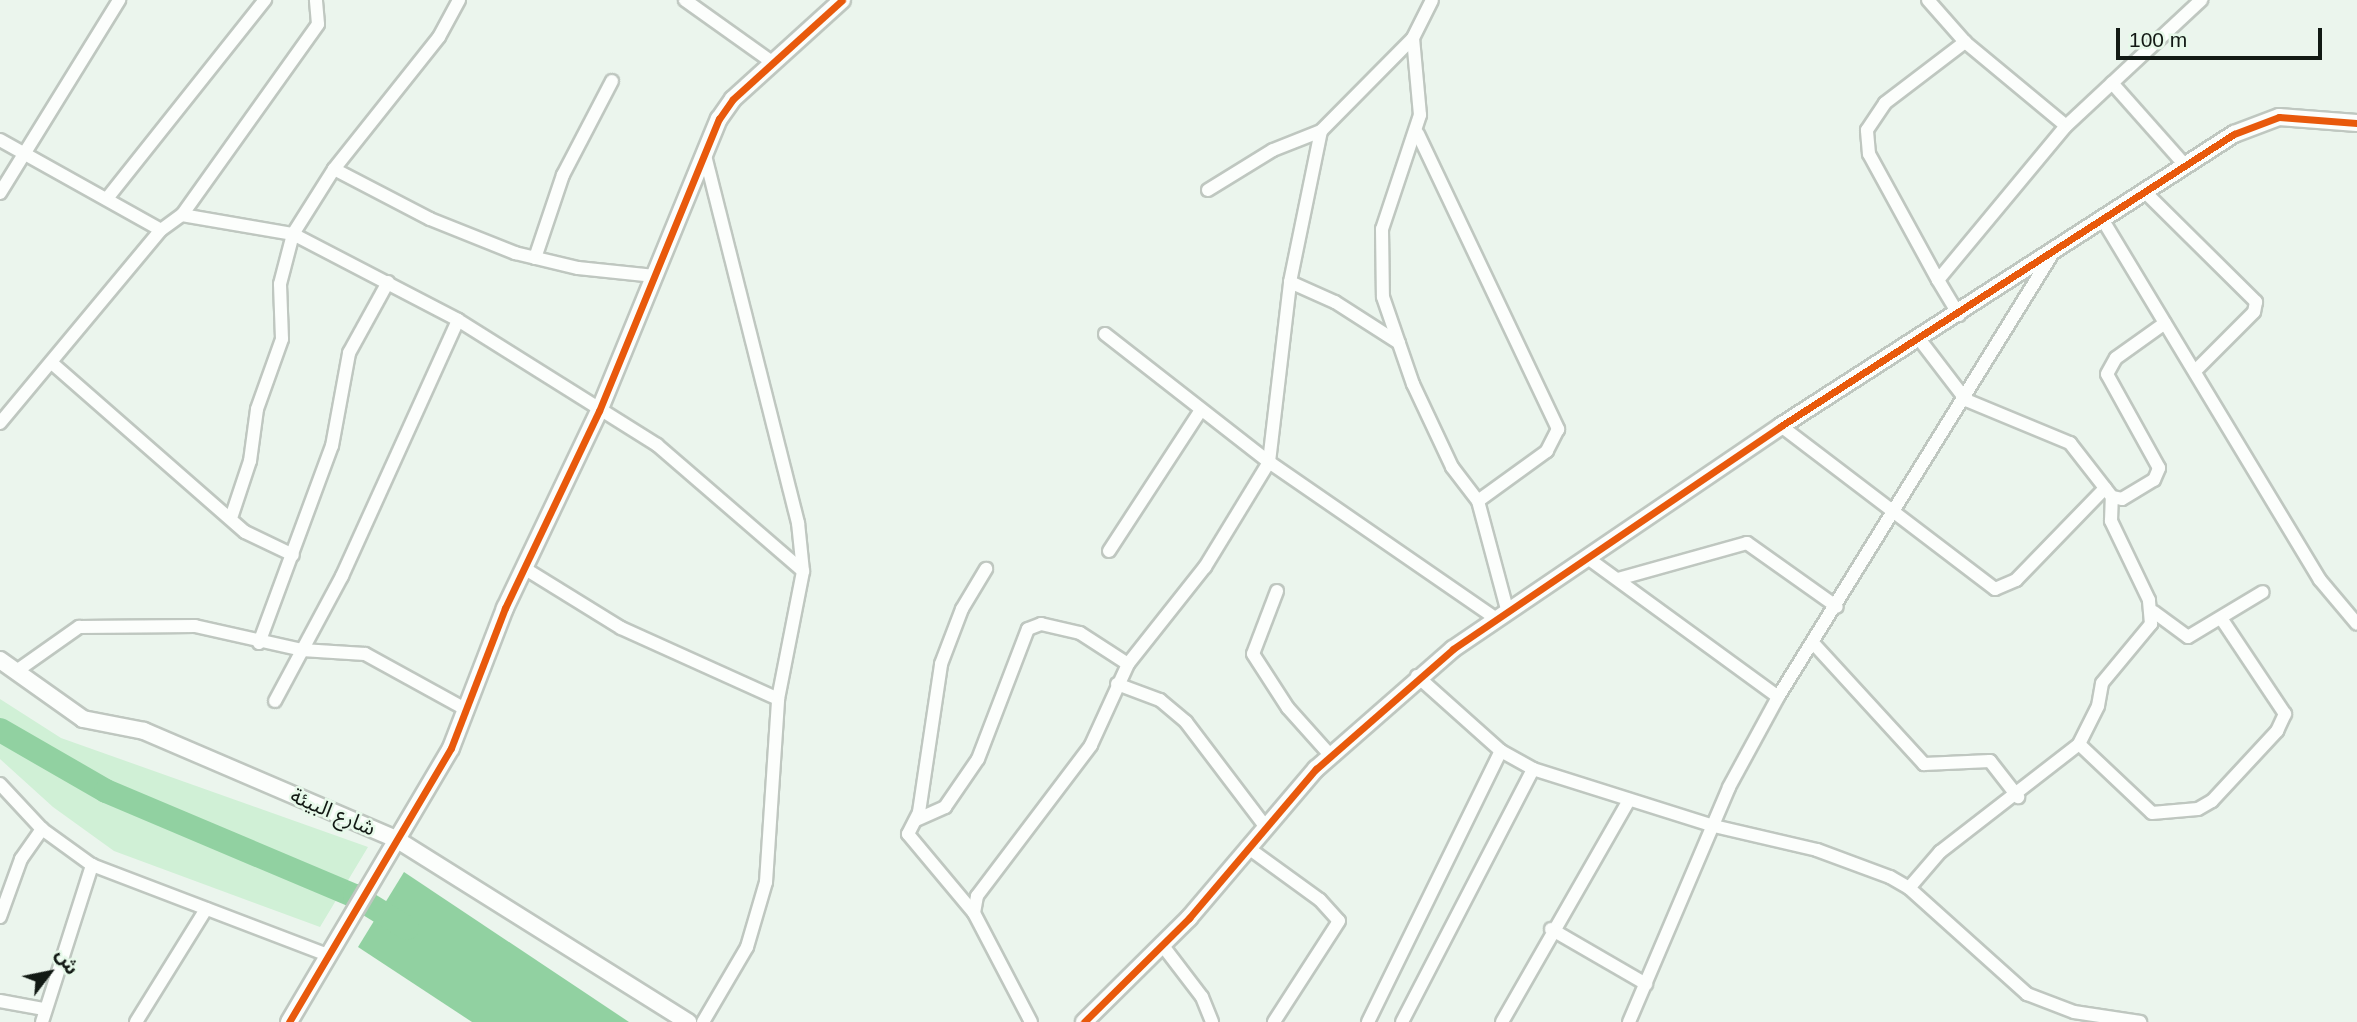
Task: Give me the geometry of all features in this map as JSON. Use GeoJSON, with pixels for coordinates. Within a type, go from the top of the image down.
{"type":"FeatureCollection","features":[{"type":"Feature","properties":{"kind":"street"},"geometry":{"type":"LineString","coordinates":[[0,193],[119,0]]}},
{"type":"Feature","properties":{"kind":"street"},"geometry":{"type":"LineString","coordinates":[[109,196],[265,0]]}},
{"type":"Feature","properties":{"kind":"street"},"geometry":{"type":"LineString","coordinates":[[0,423],[5,410],[53,364],[162,230],[182,215],[318,24],[316,0]]}},
{"type":"Feature","properties":{"kind":"street"},"geometry":{"type":"LineString","coordinates":[[232,515],[250,461],[257,409],[282,339],[280,284],[293,234],[334,169],[439,37],[459,0]]}},
{"type":"Feature","properties":{"kind":"street"},"geometry":{"type":"LineString","coordinates":[[685,0],[772,61]]}},
{"type":"Feature","properties":{"kind":"street"},"geometry":{"type":"LineString","coordinates":[[289,1022],[325,954],[451,748],[524,568],[598,411],[704,152],[733,99],[842,0]]}},
{"type":"Feature","properties":{"kind":"street"},"geometry":{"type":"LineString","coordinates":[[1208,190],[1273,150],[1321,131],[1413,38],[1432,0]]}},
{"type":"Feature","properties":{"kind":"street"},"geometry":{"type":"LineString","coordinates":[[1928,0],[1965,41],[2066,126]]}},
{"type":"Feature","properties":{"kind":"street"},"geometry":{"type":"LineString","coordinates":[[1938,280],[2066,126],[2201,0]]}},
{"type":"Feature","properties":{"kind":"street"},"geometry":{"type":"LineString","coordinates":[[1413,38],[1418,134],[1558,429],[1542,456],[1478,501]]}},
{"type":"Feature","properties":{"kind":"street"},"geometry":{"type":"LineString","coordinates":[[1959,315],[1870,154],[1867,130],[1885,103],[1965,41]]}},
{"type":"Feature","properties":{"kind":"street"},"geometry":{"type":"LineString","coordinates":[[535,258],[563,174],[612,81]]}},
{"type":"Feature","properties":{"kind":"street"},"geometry":{"type":"LineString","coordinates":[[2112,83],[2184,164]]}},
{"type":"Feature","properties":{"kind":"street"},"geometry":{"type":"LineString","coordinates":[[1084,1022],[1163,946],[1265,825],[1331,756],[1416,676],[1781,426],[2104,222],[2184,164],[2234,134],[2279,117],[2357,123]]}},
{"type":"Feature","properties":{"kind":"street"},"geometry":{"type":"LineString","coordinates":[[974,913],[985,881],[1091,745],[1128,664],[1205,567],[1269,463],[1290,282],[1321,131]]}},
{"type":"Feature","properties":{"kind":"street"},"geometry":{"type":"LineString","coordinates":[[1418,134],[1391,190],[1382,229],[1383,297],[1399,343],[1452,467],[1478,501],[1503,616]]}},
{"type":"Feature","properties":{"kind":"street"},"geometry":{"type":"LineString","coordinates":[[0,140],[109,196],[162,230]]}},
{"type":"Feature","properties":{"kind":"street"},"geometry":{"type":"LineString","coordinates":[[703,1022],[737,967],[757,918],[766,882],[778,699],[803,571],[798,523],[704,152]]}},
{"type":"Feature","properties":{"kind":"street"},"geometry":{"type":"LineString","coordinates":[[334,169],[430,219],[535,258],[655,276]]}},
{"type":"Feature","properties":{"kind":"street"},"geometry":{"type":"LineString","coordinates":[[2146,193],[2256,302],[2254,312],[2195,371]]}},
{"type":"Feature","properties":{"kind":"street"},"geometry":{"type":"LineString","coordinates":[[182,215],[293,234],[457,320],[697,476],[803,571]]}},
{"type":"Feature","properties":{"kind":"street"},"geometry":{"type":"LineString","coordinates":[[2104,222],[2319,580],[2357,624]]}},
{"type":"Feature","properties":{"kind":"street"},"geometry":{"type":"LineString","coordinates":[[1629,1022],[1714,825],[1778,697],[1966,400],[2051,256]]}},
{"type":"Feature","properties":{"kind":"street"},"geometry":{"type":"LineString","coordinates":[[259,643],[332,446],[349,353],[388,282]]}},
{"type":"Feature","properties":{"kind":"street"},"geometry":{"type":"LineString","coordinates":[[1290,282],[1335,302],[1399,343]]}},
{"type":"Feature","properties":{"kind":"street"},"geometry":{"type":"LineString","coordinates":[[275,701],[302,650],[457,320]]}},
{"type":"Feature","properties":{"kind":"street"},"geometry":{"type":"LineString","coordinates":[[1920,340],[1966,400],[2070,443],[2109,492],[2122,499],[2159,474],[2109,385],[2110,363],[2165,323]]}},
{"type":"Feature","properties":{"kind":"street"},"geometry":{"type":"LineString","coordinates":[[1105,334],[1269,463],[1503,616]]}},
{"type":"Feature","properties":{"kind":"street"},"geometry":{"type":"LineString","coordinates":[[53,364],[232,515],[254,538],[293,555]]}},
{"type":"Feature","properties":{"kind":"street"},"geometry":{"type":"LineString","coordinates":[[1109,551],[1202,410]]}},
{"type":"Feature","properties":{"kind":"street"},"geometry":{"type":"LineString","coordinates":[[1781,426],[1896,510],[1986,586],[2006,589],[2109,492]]}},
{"type":"Feature","properties":{"kind":"street"},"geometry":{"type":"LineString","coordinates":[[2109,492],[2115,533],[2154,612],[2188,637],[2263,592]]}},
{"type":"Feature","properties":{"kind":"street"},"geometry":{"type":"LineString","coordinates":[[1618,579],[1748,543],[1837,607]]}},
{"type":"Feature","properties":{"kind":"street"},"geometry":{"type":"LineString","coordinates":[[1589,559],[1778,697]]}},
{"type":"Feature","properties":{"kind":"street"},"geometry":{"type":"LineString","coordinates":[[524,568],[602,618],[778,699]]}},
{"type":"Feature","properties":{"kind":"street"},"geometry":{"type":"LineString","coordinates":[[986,569],[962,609],[941,664],[916,820],[910,840],[974,913],[1031,1022]]}},
{"type":"Feature","properties":{"kind":"street"},"geometry":{"type":"LineString","coordinates":[[1277,591],[1254,654],[1288,708],[1331,756]]}},
{"type":"Feature","properties":{"kind":"street"},"geometry":{"type":"LineString","coordinates":[[1909,888],[1940,852],[2018,797],[2079,744],[2098,706],[2102,683],[2151,624],[2154,612]]}},
{"type":"Feature","properties":{"kind":"street"},"geometry":{"type":"LineString","coordinates":[[2079,744],[2152,813],[2198,808],[2212,801],[2277,731],[2285,714],[2221,618]]}},
{"type":"Feature","properties":{"kind":"street"},"geometry":{"type":"LineString","coordinates":[[916,820],[956,795],[978,759],[1028,629],[1041,624],[1080,633],[1128,664]]}},
{"type":"Feature","properties":{"kind":"street"},"geometry":{"type":"LineString","coordinates":[[18,670],[51,641],[79,627],[195,626],[259,643],[302,650],[365,654],[465,709]]}},
{"type":"Feature","properties":{"kind":"street"},"geometry":{"type":"LineString","coordinates":[[1814,644],[1924,764],[1990,761],[2018,797]]}},
{"type":"Feature","properties":{"kind":"street","name":"شارع البيئة"},"geometry":{"type":"LineString","coordinates":[[0,660],[18,670],[49,699],[83,719],[144,731],[396,839],[688,1022]]}},
{"type":"Feature","properties":{"kind":"street"},"geometry":{"type":"LineString","coordinates":[[1416,676],[1501,751],[1533,769],[1714,825],[1817,850],[1909,888],[2027,994],[2074,1013],[2140,1022]]}},
{"type":"Feature","properties":{"kind":"street"},"geometry":{"type":"LineString","coordinates":[[1117,684],[1160,700],[1186,722],[1265,825]]}},
{"type":"Feature","properties":{"kind":"street"},"geometry":{"type":"LineString","coordinates":[[1368,1022],[1501,751]]}},
{"type":"Feature","properties":{"kind":"street"},"geometry":{"type":"LineString","coordinates":[[1402,1022],[1533,769]]}},
{"type":"Feature","properties":{"kind":"street"},"geometry":{"type":"LineString","coordinates":[[0,784],[42,830],[92,865],[325,954]]}},
{"type":"Feature","properties":{"kind":"street"},"geometry":{"type":"LineString","coordinates":[[1502,1022],[1551,929],[1629,800]]}},
{"type":"Feature","properties":{"kind":"street"},"geometry":{"type":"LineString","coordinates":[[0,917],[21,859],[42,830]]}},
{"type":"Feature","properties":{"kind":"street"},"geometry":{"type":"LineString","coordinates":[[1247,847],[1320,900],[1339,921],[1274,1022]]}},
{"type":"Feature","properties":{"kind":"street"},"geometry":{"type":"LineString","coordinates":[[0,1001],[43,1016],[92,865]]}},
{"type":"Feature","properties":{"kind":"street"},"geometry":{"type":"LineString","coordinates":[[136,1022],[206,909]]}},
{"type":"Feature","properties":{"kind":"street"},"geometry":{"type":"LineString","coordinates":[[1551,929],[1646,984]]}},
{"type":"Feature","properties":{"kind":"street"},"geometry":{"type":"LineString","coordinates":[[1163,946],[1190,978],[1212,1022]]}},
{"type":"Feature","properties":{"kind":"shaded area"},"geometry":{"type":"Polygon","coordinates":[[[0,699],[61,738],[368,847],[320,927],[114,851],[53,807],[0,759],[0,699]]]}},
{"type":"Feature","properties":{"kind":"shaded area"},"geometry":{"type":"Polygon","coordinates":[[[404,872],[629,1022],[472,1022],[358,947],[404,872]]]}},
{"type":"Feature","properties":{"kind":"waterway"},"geometry":{"type":"LineString","coordinates":[[0,730],[106,791],[355,896],[407,928]]}},
{"type":"Feature","properties":{"kind":"cycle path"},"geometry":{"type":"LineString","coordinates":[[289,1022],[451,748],[505,608],[599,411],[719,119],[733,99],[842,0]]}},
{"type":"Feature","properties":{"kind":"cycle path"},"geometry":{"type":"LineString","coordinates":[[1084,1022],[1189,918],[1316,769],[1453,649],[1781,426],[2234,134],[2279,117],[2357,123]]}}]}
